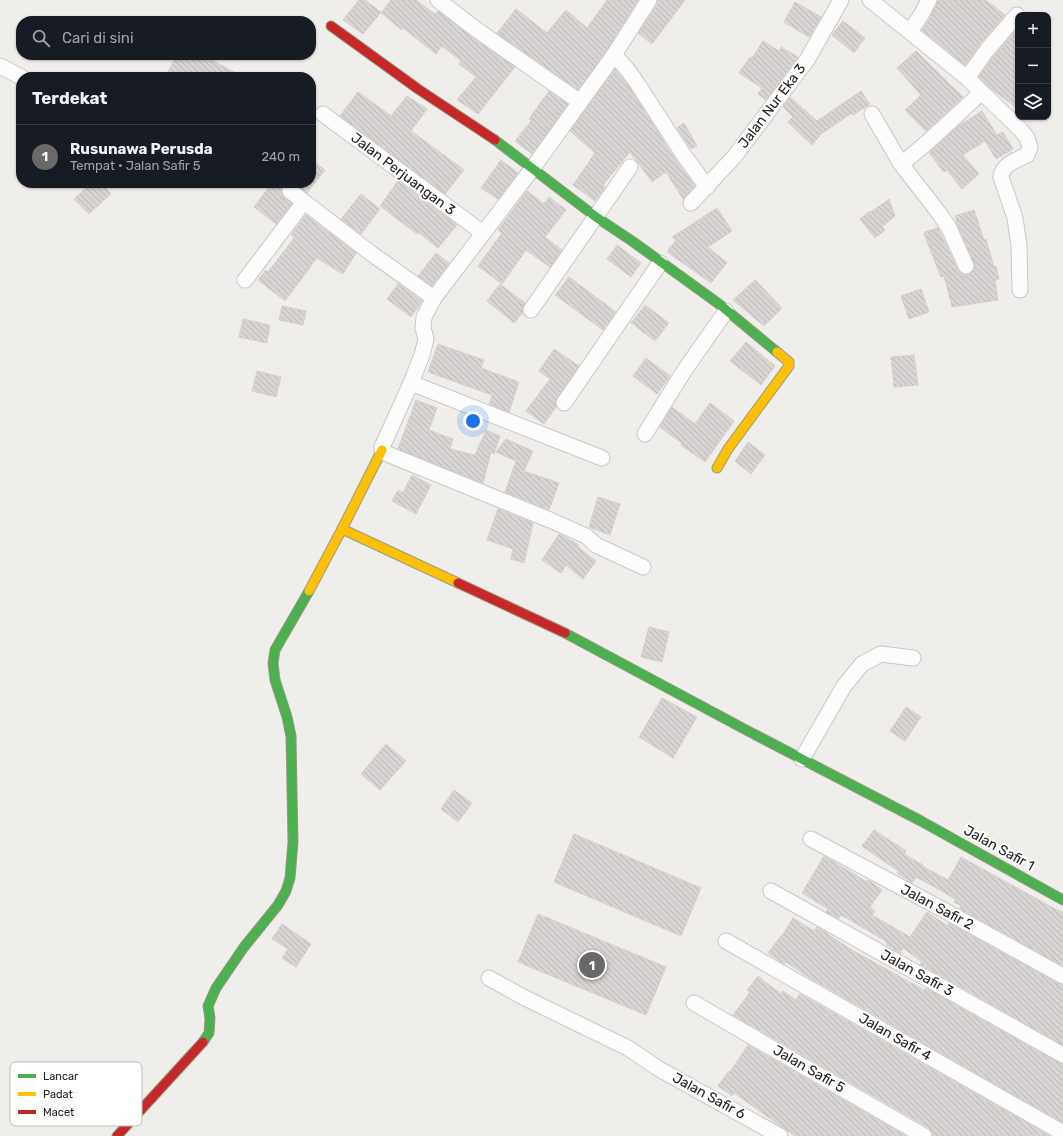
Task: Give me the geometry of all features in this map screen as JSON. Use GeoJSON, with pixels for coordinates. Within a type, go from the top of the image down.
{"type":"FeatureCollection","features":[{"type":"Feature","properties":{"kind":"street"},"geometry":{"type":"LineString","coordinates":[[142,1109],[201,1046],[209,1033],[210,1018],[208,1006],[216,988],[244,947],[278,905],[286,891],[291,871],[293,842],[291,736],[287,717],[275,680],[273,663],[275,650],[309,591],[382,450],[411,383],[426,339],[423,328],[424,317],[434,298],[532,169],[614,55],[649,0]]}},
{"type":"Feature","properties":{"kind":"street","name":"Jalan Nur Eka 3"},"geometry":{"type":"LineString","coordinates":[[691,203],[707,187],[756,129],[807,60],[841,0]]}},
{"type":"Feature","properties":{"kind":"street"},"geometry":{"type":"LineString","coordinates":[[870,0],[967,78],[981,93],[1005,114],[1027,138],[1030,147],[1027,155],[1007,165],[1002,171],[1001,177],[1015,218],[1019,245],[1020,290]]}},
{"type":"Feature","properties":{"kind":"street"},"geometry":{"type":"LineString","coordinates":[[910,31],[929,0]]}},
{"type":"Feature","properties":{"kind":"street"},"geometry":{"type":"LineString","coordinates":[[446,2],[476,30],[580,102]]}},
{"type":"Feature","properties":{"kind":"street"},"geometry":{"type":"LineString","coordinates":[[967,78],[987,50],[1015,17]]}},
{"type":"Feature","properties":{"kind":"street"},"geometry":{"type":"LineString","coordinates":[[331,26],[418,89],[481,130],[596,218],[632,241],[660,263],[719,304],[789,362],[789,366],[728,449],[717,468]]}},
{"type":"Feature","properties":{"kind":"street"},"geometry":{"type":"LineString","coordinates":[[614,55],[637,83],[683,154],[707,187]]}},
{"type":"Feature","properties":{"kind":"street"},"geometry":{"type":"LineString","coordinates":[[0,66],[16,74]]}},
{"type":"Feature","properties":{"kind":"street"},"geometry":{"type":"LineString","coordinates":[[901,164],[919,151],[929,140],[981,93]]}},
{"type":"Feature","properties":{"kind":"street","name":"Jalan Perjuangan 3"},"geometry":{"type":"LineString","coordinates":[[323,114],[483,233]]}},
{"type":"Feature","properties":{"kind":"street"},"geometry":{"type":"LineString","coordinates":[[872,114],[901,164],[949,228],[966,266]]}},
{"type":"Feature","properties":{"kind":"street"},"geometry":{"type":"LineString","coordinates":[[532,310],[630,166]]}},
{"type":"Feature","properties":{"kind":"street"},"geometry":{"type":"LineString","coordinates":[[290,191],[372,254],[434,298]]}},
{"type":"Feature","properties":{"kind":"street"},"geometry":{"type":"LineString","coordinates":[[245,280],[304,202]]}},
{"type":"Feature","properties":{"kind":"street"},"geometry":{"type":"LineString","coordinates":[[564,403],[660,263]]}},
{"type":"Feature","properties":{"kind":"street"},"geometry":{"type":"LineString","coordinates":[[645,434],[684,371],[726,311]]}},
{"type":"Feature","properties":{"kind":"street"},"geometry":{"type":"LineString","coordinates":[[411,383],[602,458]]}},
{"type":"Feature","properties":{"kind":"street"},"geometry":{"type":"LineString","coordinates":[[382,450],[406,462],[586,536],[596,545],[643,567]]}},
{"type":"Feature","properties":{"kind":"street","name":"Jalan Safir 1"},"geometry":{"type":"LineString","coordinates":[[342,529],[567,634],[921,821],[1063,900]]}},
{"type":"Feature","properties":{"kind":"street"},"geometry":{"type":"LineString","coordinates":[[802,759],[844,686],[862,664],[881,654],[913,658]]}},
{"type":"Feature","properties":{"kind":"street","name":"Jalan Safir 2"},"geometry":{"type":"LineString","coordinates":[[811,839],[1063,976]]}},
{"type":"Feature","properties":{"kind":"street","name":"Jalan Safir 3"},"geometry":{"type":"LineString","coordinates":[[771,891],[1063,1055]]}},
{"type":"Feature","properties":{"kind":"street","name":"Jalan Safir 4"},"geometry":{"type":"LineString","coordinates":[[726,941],[1063,1133]]}},
{"type":"Feature","properties":{"kind":"street","name":"Jalan Safir 6"},"geometry":{"type":"LineString","coordinates":[[489,978],[523,997],[628,1048],[659,1069],[780,1136]]}},
{"type":"Feature","properties":{"kind":"street","name":"Jalan Safir 5"},"geometry":{"type":"LineString","coordinates":[[694,1003],[924,1136]]}},
{"type":"Feature","properties":{"kind":"street"},"geometry":{"type":"LineString","coordinates":[[117,1136],[126,1126]]}},
{"type":"Feature","properties":{"kind":"building"},"geometry":{"type":"Polygon","coordinates":[[[359,0],[365,0],[381,12],[363,34],[343,20],[359,0]]]}},
{"type":"Feature","properties":{"kind":"building"},"geometry":{"type":"Polygon","coordinates":[[[391,0],[416,0],[435,14],[438,11],[515,67],[478,114],[457,100],[476,77],[459,64],[461,61],[442,46],[436,54],[381,13],[391,0]]]}},
{"type":"Feature","properties":{"kind":"building"},"geometry":{"type":"Polygon","coordinates":[[[607,0],[638,0],[607,50],[578,90],[497,33],[516,9],[547,33],[566,10],[587,28],[607,0]]]}},
{"type":"Feature","properties":{"kind":"building"},"geometry":{"type":"Polygon","coordinates":[[[658,0],[685,0],[652,44],[638,33],[657,5],[658,0]]]}},
{"type":"Feature","properties":{"kind":"building"},"geometry":{"type":"Polygon","coordinates":[[[938,0],[986,0],[1005,15],[980,44],[965,65],[922,30],[938,0]]]}},
{"type":"Feature","properties":{"kind":"building"},"geometry":{"type":"Polygon","coordinates":[[[795,2],[821,17],[809,37],[784,22],[795,2]]]}},
{"type":"Feature","properties":{"kind":"building"},"geometry":{"type":"Polygon","coordinates":[[[843,21],[865,38],[854,53],[832,35],[843,21]]]}},
{"type":"Feature","properties":{"kind":"building"},"geometry":{"type":"Polygon","coordinates":[[[1015,32],[1015,107],[989,87],[979,77],[994,56],[1015,32]]]}},
{"type":"Feature","properties":{"kind":"building"},"geometry":{"type":"Polygon","coordinates":[[[763,41],[779,51],[781,47],[798,57],[766,100],[758,94],[762,88],[739,73],[750,57],[752,58],[763,41]]]}},
{"type":"Feature","properties":{"kind":"building"},"geometry":{"type":"Polygon","coordinates":[[[916,51],[963,97],[926,131],[905,110],[921,95],[897,68],[916,51]]]}},
{"type":"Feature","properties":{"kind":"building"},"geometry":{"type":"Polygon","coordinates":[[[174,60],[212,60],[234,72],[168,72],[174,60]]]}},
{"type":"Feature","properties":{"kind":"building"},"geometry":{"type":"Polygon","coordinates":[[[615,69],[630,88],[675,159],[695,186],[683,199],[666,172],[652,182],[630,152],[603,185],[605,187],[595,201],[573,185],[595,153],[570,131],[615,69]]]}},
{"type":"Feature","properties":{"kind":"building"},"geometry":{"type":"Polygon","coordinates":[[[549,91],[568,104],[532,154],[515,141],[531,121],[529,119],[549,91]]]}},
{"type":"Feature","properties":{"kind":"building"},"geometry":{"type":"Polygon","coordinates":[[[861,91],[870,104],[853,115],[852,113],[821,134],[812,145],[788,122],[793,117],[783,107],[790,97],[817,121],[861,91]]]}},
{"type":"Feature","properties":{"kind":"building"},"geometry":{"type":"Polygon","coordinates":[[[358,92],[391,116],[407,96],[427,109],[411,131],[464,170],[445,194],[340,116],[358,92]]]}},
{"type":"Feature","properties":{"kind":"building"},"geometry":{"type":"Polygon","coordinates":[[[982,111],[997,135],[1003,132],[1013,149],[996,159],[985,141],[963,155],[979,174],[962,189],[947,170],[944,172],[929,153],[958,126],[982,111]]]}},
{"type":"Feature","properties":{"kind":"building"},"geometry":{"type":"Polygon","coordinates":[[[684,123],[697,146],[691,149],[677,128],[684,123]]]}},
{"type":"Feature","properties":{"kind":"building"},"geometry":{"type":"Polygon","coordinates":[[[501,160],[518,173],[498,199],[481,188],[501,160]]]}},
{"type":"Feature","properties":{"kind":"building"},"geometry":{"type":"Polygon","coordinates":[[[316,163],[325,170],[316,182],[316,163]]]}},
{"type":"Feature","properties":{"kind":"building"},"geometry":{"type":"Polygon","coordinates":[[[398,181],[457,225],[438,248],[418,232],[417,234],[380,206],[398,181]]]}},
{"type":"Feature","properties":{"kind":"building"},"geometry":{"type":"Polygon","coordinates":[[[86,188],[106,188],[111,194],[89,214],[74,199],[86,188]]]}},
{"type":"Feature","properties":{"kind":"building"},"geometry":{"type":"Polygon","coordinates":[[[268,188],[282,188],[282,194],[292,204],[276,224],[254,207],[268,188]]]}},
{"type":"Feature","properties":{"kind":"building"},"geometry":{"type":"Polygon","coordinates":[[[300,188],[311,188],[307,193],[300,188]]]}},
{"type":"Feature","properties":{"kind":"building"},"geometry":{"type":"Polygon","coordinates":[[[527,191],[544,204],[549,197],[566,210],[545,237],[562,250],[550,267],[526,250],[502,284],[478,266],[502,233],[498,230],[527,191]]]}},
{"type":"Feature","properties":{"kind":"building"},"geometry":{"type":"Polygon","coordinates":[[[361,194],[380,209],[361,234],[341,219],[361,194]]]}},
{"type":"Feature","properties":{"kind":"building"},"geometry":{"type":"Polygon","coordinates":[[[889,199],[895,216],[882,227],[885,230],[875,238],[860,219],[889,199]]]}},
{"type":"Feature","properties":{"kind":"building"},"geometry":{"type":"Polygon","coordinates":[[[717,208],[732,231],[708,247],[727,263],[711,283],[667,252],[676,240],[672,237],[717,208]]]}},
{"type":"Feature","properties":{"kind":"building"},"geometry":{"type":"Polygon","coordinates":[[[974,210],[984,240],[986,239],[994,267],[996,266],[999,279],[995,280],[998,300],[952,307],[944,276],[941,277],[924,234],[925,232],[938,228],[958,270],[965,275],[970,274],[975,267],[974,263],[956,222],[955,216],[974,210]]]}},
{"type":"Feature","properties":{"kind":"building"},"geometry":{"type":"Polygon","coordinates":[[[306,215],[356,253],[343,274],[317,258],[285,301],[258,280],[266,270],[268,272],[294,238],[291,235],[306,215]]]}},
{"type":"Feature","properties":{"kind":"building"},"geometry":{"type":"Polygon","coordinates":[[[617,245],[641,263],[631,277],[607,259],[617,245]]]}},
{"type":"Feature","properties":{"kind":"building"},"geometry":{"type":"Polygon","coordinates":[[[436,253],[449,263],[432,286],[418,276],[436,253]]]}},
{"type":"Feature","properties":{"kind":"building"},"geometry":{"type":"Polygon","coordinates":[[[569,277],[616,312],[603,330],[555,295],[569,277]]]}},
{"type":"Feature","properties":{"kind":"building"},"geometry":{"type":"Polygon","coordinates":[[[755,280],[782,308],[764,326],[733,300],[755,280]]]}},
{"type":"Feature","properties":{"kind":"building"},"geometry":{"type":"Polygon","coordinates":[[[398,284],[422,301],[411,317],[387,299],[398,284]]]}},
{"type":"Feature","properties":{"kind":"building"},"geometry":{"type":"Polygon","coordinates":[[[500,284],[525,303],[522,309],[523,312],[514,323],[487,301],[500,284]]]}},
{"type":"Feature","properties":{"kind":"building"},"geometry":{"type":"Polygon","coordinates":[[[921,289],[929,312],[909,319],[901,296],[921,289]]]}},
{"type":"Feature","properties":{"kind":"building"},"geometry":{"type":"Polygon","coordinates":[[[645,305],[669,323],[655,341],[631,323],[645,305]]]}},
{"type":"Feature","properties":{"kind":"building"},"geometry":{"type":"Polygon","coordinates":[[[282,306],[306,311],[303,325],[279,320],[282,306]]]}},
{"type":"Feature","properties":{"kind":"building"},"geometry":{"type":"Polygon","coordinates":[[[243,319],[270,325],[267,343],[239,337],[243,319]]]}},
{"type":"Feature","properties":{"kind":"building"},"geometry":{"type":"Polygon","coordinates":[[[746,342],[775,366],[761,385],[730,361],[746,342]]]}},
{"type":"Feature","properties":{"kind":"building"},"geometry":{"type":"Polygon","coordinates":[[[438,344],[484,360],[481,368],[519,382],[509,412],[489,404],[492,395],[428,372],[438,344]]]}},
{"type":"Feature","properties":{"kind":"building"},"geometry":{"type":"Polygon","coordinates":[[[554,349],[579,366],[557,398],[555,403],[556,407],[544,424],[526,411],[550,379],[539,371],[554,349]]]}},
{"type":"Feature","properties":{"kind":"building"},"geometry":{"type":"Polygon","coordinates":[[[914,355],[918,385],[894,387],[891,357],[914,355]]]}},
{"type":"Feature","properties":{"kind":"building"},"geometry":{"type":"Polygon","coordinates":[[[646,358],[670,376],[657,394],[633,376],[646,358]]]}},
{"type":"Feature","properties":{"kind":"building"},"geometry":{"type":"Polygon","coordinates":[[[257,371],[281,377],[276,397],[252,391],[257,371]]]}},
{"type":"Feature","properties":{"kind":"building"},"geometry":{"type":"Polygon","coordinates":[[[416,400],[437,408],[429,430],[453,439],[450,449],[475,455],[486,430],[500,436],[494,454],[491,452],[483,483],[398,449],[416,400]]]}},
{"type":"Feature","properties":{"kind":"building"},"geometry":{"type":"Polygon","coordinates":[[[710,403],[734,421],[705,462],[681,445],[682,443],[660,427],[672,407],[695,424],[710,403]]]}},
{"type":"Feature","properties":{"kind":"building"},"geometry":{"type":"Polygon","coordinates":[[[506,439],[533,451],[524,471],[559,483],[549,510],[505,492],[516,461],[496,452],[506,439]]]}},
{"type":"Feature","properties":{"kind":"building"},"geometry":{"type":"Polygon","coordinates":[[[748,442],[765,455],[751,474],[735,461],[748,442]]]}},
{"type":"Feature","properties":{"kind":"building"},"geometry":{"type":"Polygon","coordinates":[[[412,475],[431,485],[416,514],[392,501],[398,490],[403,493],[412,475]]]}},
{"type":"Feature","properties":{"kind":"building"},"geometry":{"type":"Polygon","coordinates":[[[598,497],[620,504],[610,535],[589,527],[598,497]]]}},
{"type":"Feature","properties":{"kind":"building"},"geometry":{"type":"Polygon","coordinates":[[[498,509],[533,523],[524,563],[511,559],[513,549],[487,540],[498,509]]]}},
{"type":"Feature","properties":{"kind":"building"},"geometry":{"type":"Polygon","coordinates":[[[559,534],[579,545],[578,547],[596,561],[583,579],[566,565],[561,573],[542,560],[559,534]]]}},
{"type":"Feature","properties":{"kind":"building"},"geometry":{"type":"Polygon","coordinates":[[[649,627],[669,632],[662,662],[641,657],[649,627]]]}},
{"type":"Feature","properties":{"kind":"building"},"geometry":{"type":"Polygon","coordinates":[[[662,698],[697,717],[673,758],[639,737],[662,698]]]}},
{"type":"Feature","properties":{"kind":"building"},"geometry":{"type":"Polygon","coordinates":[[[906,707],[921,717],[905,741],[890,731],[906,707]]]}},
{"type":"Feature","properties":{"kind":"building"},"geometry":{"type":"Polygon","coordinates":[[[386,744],[406,761],[380,790],[361,774],[386,744]]]}},
{"type":"Feature","properties":{"kind":"building"},"geometry":{"type":"Polygon","coordinates":[[[454,790],[472,803],[458,822],[441,809],[454,790]]]}},
{"type":"Feature","properties":{"kind":"building"},"geometry":{"type":"Polygon","coordinates":[[[874,830],[906,851],[904,854],[948,880],[961,857],[1063,912],[1063,966],[960,909],[961,906],[954,902],[956,900],[942,891],[916,877],[912,883],[897,873],[898,871],[862,846],[874,830]]]}},
{"type":"Feature","properties":{"kind":"building"},"geometry":{"type":"Polygon","coordinates":[[[574,834],[701,888],[681,936],[554,882],[574,834]]]}},
{"type":"Feature","properties":{"kind":"building"},"geometry":{"type":"Polygon","coordinates":[[[824,856],[867,882],[868,880],[882,890],[870,907],[875,911],[872,915],[910,937],[927,912],[948,926],[949,923],[1063,985],[1063,1045],[920,964],[922,962],[903,948],[900,953],[886,944],[887,943],[884,940],[841,915],[838,919],[826,912],[828,909],[802,893],[824,856]]]}},
{"type":"Feature","properties":{"kind":"building"},"geometry":{"type":"Polygon","coordinates":[[[538,914],[666,967],[646,1015],[518,962],[538,914]]]}},
{"type":"Feature","properties":{"kind":"building"},"geometry":{"type":"Polygon","coordinates":[[[793,918],[814,931],[817,927],[852,950],[924,990],[926,988],[1063,1064],[1063,1123],[810,978],[786,962],[784,964],[768,953],[781,937],[793,918]]]}},
{"type":"Feature","properties":{"kind":"building"},"geometry":{"type":"Polygon","coordinates":[[[282,924],[311,944],[296,967],[282,958],[288,949],[272,939],[282,924]]]}},
{"type":"Feature","properties":{"kind":"building"},"geometry":{"type":"Polygon","coordinates":[[[758,976],[781,994],[783,991],[796,1000],[800,994],[1050,1136],[933,1136],[929,1128],[733,1015],[750,992],[747,990],[758,976]]]}},
{"type":"Feature","properties":{"kind":"building"},"geometry":{"type":"Polygon","coordinates":[[[748,1045],[906,1136],[795,1136],[734,1093],[732,1096],[718,1086],[729,1071],[730,1072],[748,1045]]]}},
{"type":"Feature","properties":{"kind":"traffic: fast"},"geometry":{"type":"LineString","coordinates":[[495,140],[596,217],[719,304],[777,352]]}},
{"type":"Feature","properties":{"kind":"traffic: fast"},"geometry":{"type":"LineString","coordinates":[[203,1042],[209,1033],[210,1018],[208,1006],[216,988],[244,947],[278,905],[286,891],[290,878],[293,842],[291,736],[287,717],[275,680],[273,663],[275,650],[309,591]]}},
{"type":"Feature","properties":{"kind":"traffic: fast"},"geometry":{"type":"LineString","coordinates":[[565,633],[748,731],[921,821],[1063,900]]}},
{"type":"Feature","properties":{"kind":"traffic: slow"},"geometry":{"type":"LineString","coordinates":[[717,468],[728,449],[789,366],[789,362],[777,352]]}},
{"type":"Feature","properties":{"kind":"traffic: slow"},"geometry":{"type":"LineString","coordinates":[[382,450],[342,529],[458,583]]}},
{"type":"Feature","properties":{"kind":"traffic: slow"},"geometry":{"type":"LineString","coordinates":[[309,591],[342,529]]}},
{"type":"Feature","properties":{"kind":"traffic: jam"},"geometry":{"type":"LineString","coordinates":[[331,26],[418,89],[495,140]]}},
{"type":"Feature","properties":{"kind":"traffic: jam"},"geometry":{"type":"LineString","coordinates":[[458,583],[565,633]]}},
{"type":"Feature","properties":{"kind":"traffic: jam"},"geometry":{"type":"LineString","coordinates":[[142,1109],[203,1042]]}},
{"type":"Feature","properties":{"kind":"traffic: jam"},"geometry":{"type":"LineString","coordinates":[[117,1136],[126,1126]]}},
{"type":"Feature","properties":{"kind":"place","name":"Rusunawa Perusda"},"geometry":{"type":"Point","coordinates":[592,965]}}]}
